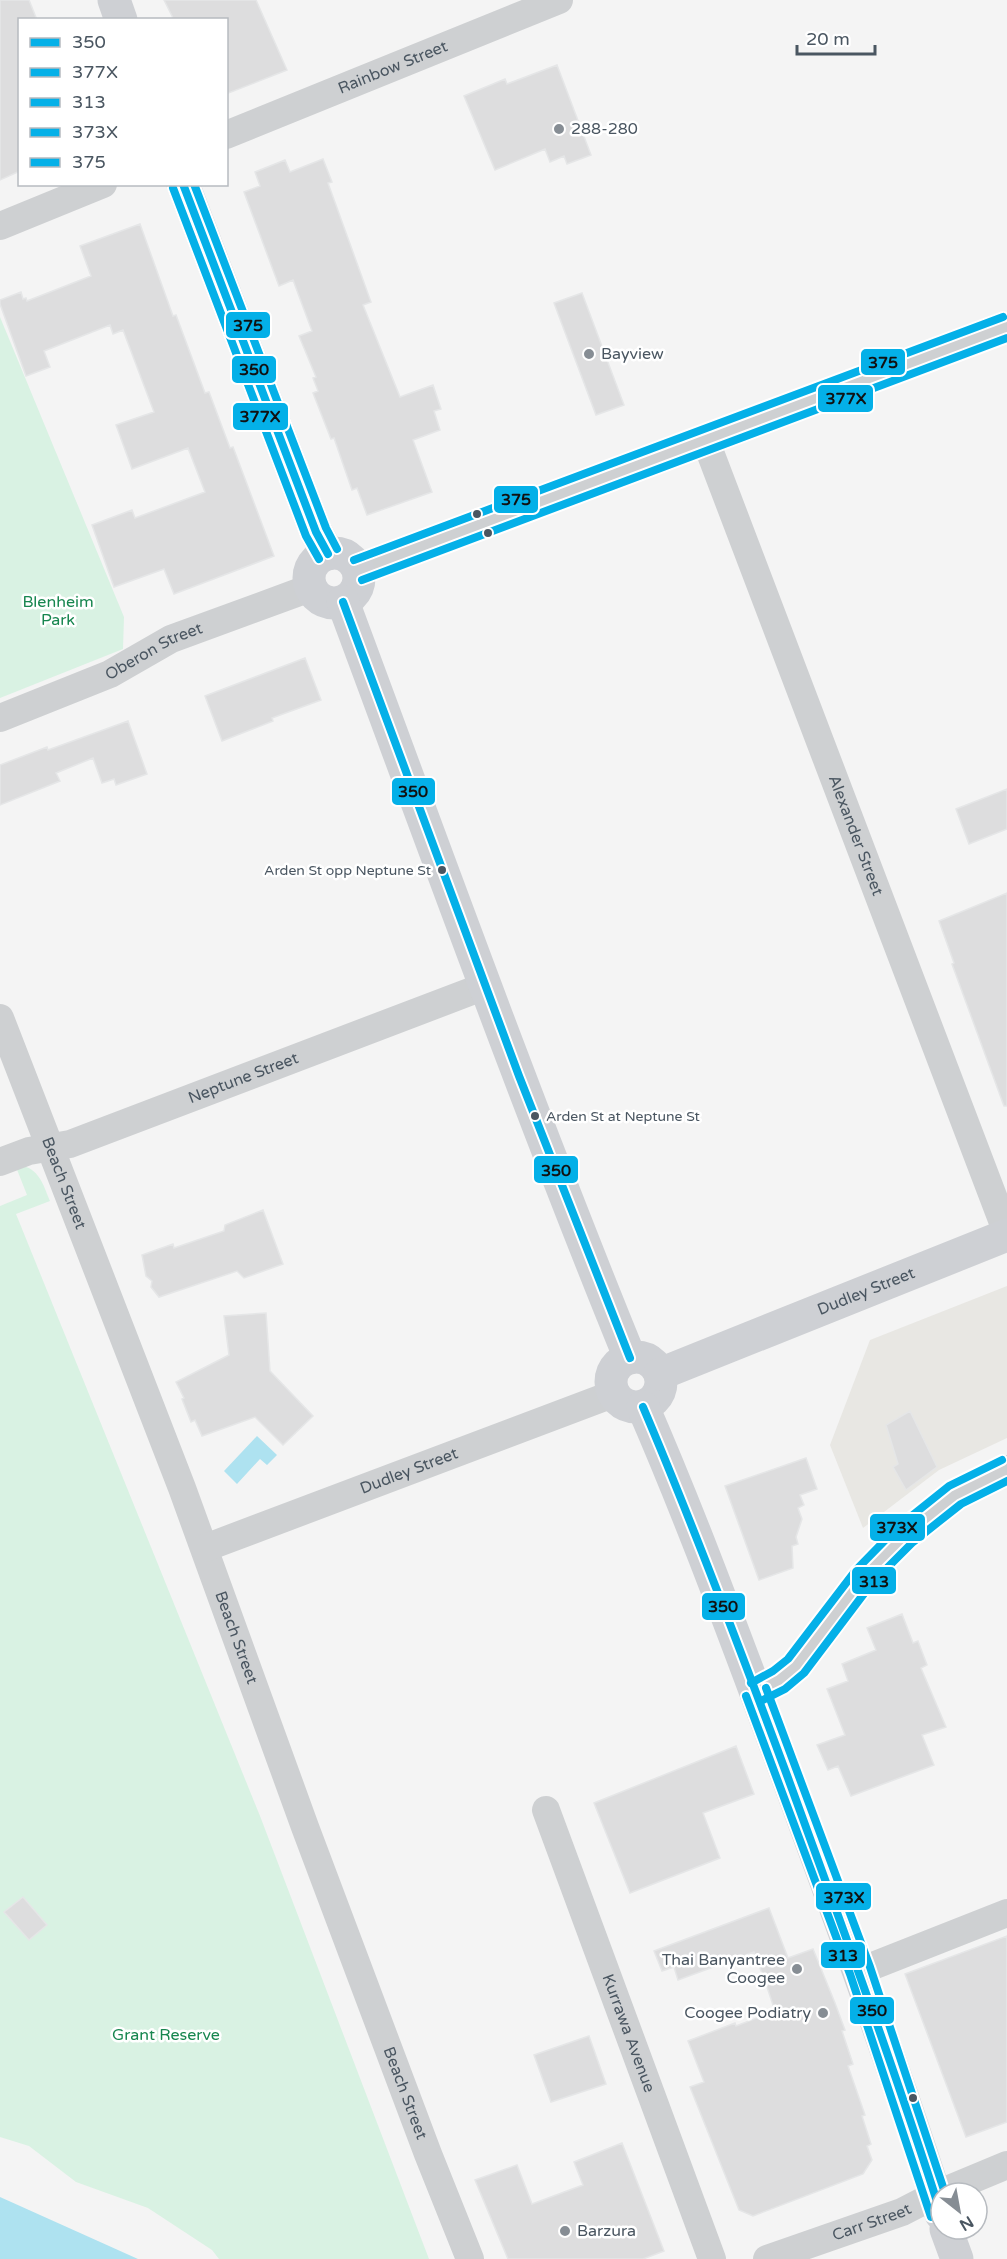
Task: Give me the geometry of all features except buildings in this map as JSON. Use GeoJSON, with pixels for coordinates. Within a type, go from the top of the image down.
{"type":"FeatureCollection","features":[{"type":"Feature","properties":{"kind":"main road"},"geometry":{"type":"LineString","coordinates":[[114,0],[120,18]]}},
{"type":"Feature","properties":{"kind":"main road"},"geometry":{"type":"LineString","coordinates":[[184,186],[316,532],[328,554]]}},
{"type":"Feature","properties":{"kind":"main road"},"geometry":{"type":"LineString","coordinates":[[337,553],[347,557],[358,570],[359,579],[356,591],[343,602],[325,603],[310,588],[308,579],[313,564],[328,554],[337,553]]}},
{"type":"Feature","properties":{"kind":"main road"},"geometry":{"type":"LineString","coordinates":[[343,602],[485,986],[630,1358]]}},
{"type":"Feature","properties":{"kind":"main road","name":"Dudley Street"},"geometry":{"type":"LineString","coordinates":[[660,1374],[1007,1234]]}},
{"type":"Feature","properties":{"kind":"main road"},"geometry":{"type":"LineString","coordinates":[[639,1357],[648,1360],[660,1374],[657,1396],[643,1407],[626,1406],[613,1394],[610,1382],[614,1370],[622,1361],[630,1358],[639,1357]]}},
{"type":"Feature","properties":{"kind":"main road"},"geometry":{"type":"LineString","coordinates":[[643,1407],[672,1473],[860,1971],[930,2181]]}},
{"type":"Feature","properties":{"kind":"main road"},"geometry":{"type":"LineString","coordinates":[[950,2241],[957,2259]]}},
{"type":"Feature","properties":{"kind":"street","name":"Rainbow Street"},"geometry":{"type":"LineString","coordinates":[[228,134],[560,0]]}},
{"type":"Feature","properties":{"kind":"street"},"geometry":{"type":"LineString","coordinates":[[0,226],[98,186]]}},
{"type":"Feature","properties":{"kind":"street"},"geometry":{"type":"LineString","coordinates":[[358,570],[1007,327]]}},
{"type":"Feature","properties":{"kind":"street","name":"Alexander Street"},"geometry":{"type":"LineString","coordinates":[[705,439],[1007,1234]]}},
{"type":"Feature","properties":{"kind":"street","name":"Oberon Street"},"geometry":{"type":"LineString","coordinates":[[0,718],[110,674],[171,639],[310,588]]}},
{"type":"Feature","properties":{"kind":"street","name":"Neptune Street"},"geometry":{"type":"LineString","coordinates":[[0,1162],[29,1151],[70,1144],[485,986]]}},
{"type":"Feature","properties":{"kind":"street","name":"Beach Street"},"geometry":{"type":"LineString","coordinates":[[0,1018],[205,1548],[317,1860],[470,2259]]}},
{"type":"Feature","properties":{"kind":"street","name":"Dudley Street"},"geometry":{"type":"LineString","coordinates":[[205,1548],[613,1394]]}},
{"type":"Feature","properties":{"kind":"street"},"geometry":{"type":"LineString","coordinates":[[756,1692],[779,1680],[796,1666],[864,1576],[906,1534],[955,1495],[1007,1469]]}},
{"type":"Feature","properties":{"kind":"street","name":"Kurrawa Avenue"},"geometry":{"type":"LineString","coordinates":[[546,1810],[712,2259]]}},
{"type":"Feature","properties":{"kind":"street"},"geometry":{"type":"LineString","coordinates":[[860,1971],[1007,1913]]}},
{"type":"Feature","properties":{"kind":"street","name":"Carr Street"},"geometry":{"type":"LineString","coordinates":[[978,2181],[1007,2164]]}},
{"type":"Feature","properties":{"kind":"street","name":"Carr Street"},"geometry":{"type":"LineString","coordinates":[[767,2259],[902,2212],[929,2206]]}},
{"type":"Feature","properties":{"kind":"shaded area"},"geometry":{"type":"Polygon","coordinates":[[[1007,1286],[1007,1438],[939,1470],[863,1528],[830,1445],[870,1340],[1007,1286]]]}},
{"type":"Feature","properties":{"kind":"green space","name":"Blenheim Park"},"geometry":{"type":"Polygon","coordinates":[[[0,317],[124,617],[123,649],[0,698],[0,317]]]}},
{"type":"Feature","properties":{"kind":"green space","name":"Grant Reserve"},"geometry":{"type":"Polygon","coordinates":[[[23,1166],[34,1171],[50,1201],[16,1214],[260,1816],[429,2259],[219,2259],[212,2250],[148,2208],[76,2182],[29,2146],[0,2137],[0,1206],[27,1195],[16,1167],[23,1166]]]}},
{"type":"Feature","properties":{"kind":"water"},"geometry":{"type":"Polygon","coordinates":[[[257,1436],[277,1455],[267,1465],[260,1459],[237,1484],[224,1471],[257,1436]]]}},
{"type":"Feature","properties":{"kind":"water"},"geometry":{"type":"Polygon","coordinates":[[[0,2197],[138,2259],[0,2259],[0,2197]]]}},
{"type":"Feature","properties":{"kind":"transit line","name":"350"},"geometry":{"type":"LineString","coordinates":[[184,186],[316,532],[328,554]]}},
{"type":"Feature","properties":{"kind":"transit line","name":"375"},"geometry":{"type":"LineString","coordinates":[[195,186],[326,528],[337,549]]}},
{"type":"Feature","properties":{"kind":"transit line","name":"377X"},"geometry":{"type":"LineString","coordinates":[[173,188],[306,536],[319,559]]}},
{"type":"Feature","properties":{"kind":"transit line","name":"375"},"geometry":{"type":"LineString","coordinates":[[354,560],[1003,317]]}},
{"type":"Feature","properties":{"kind":"transit line","name":"377X"},"geometry":{"type":"LineString","coordinates":[[362,580],[1007,338]]}},
{"type":"Feature","properties":{"kind":"transit line","name":"350"},"geometry":{"type":"LineString","coordinates":[[343,602],[519,1076],[630,1358]]}},
{"type":"Feature","properties":{"kind":"transit line","name":"350"},"geometry":{"type":"LineString","coordinates":[[643,1407],[700,1545],[788,1778],[886,2050],[930,2181]]}},
{"type":"Feature","properties":{"kind":"transit line","name":"373X"},"geometry":{"type":"LineString","coordinates":[[751,1683],[773,1671],[788,1659],[856,1570],[899,1526],[949,1486],[1002,1460]]}},
{"type":"Feature","properties":{"kind":"transit line","name":"313"},"geometry":{"type":"LineString","coordinates":[[761,1701],[785,1689],[804,1673],[872,1583],[913,1542],[961,1504],[1007,1481]]}},
{"type":"Feature","properties":{"kind":"transit line","name":"373X"},"geometry":{"type":"LineString","coordinates":[[766,1688],[870,1967],[941,2181]]}},
{"type":"Feature","properties":{"kind":"transit line","name":"313"},"geometry":{"type":"LineString","coordinates":[[746,1696],[850,1974],[929,2211]]}},
{"type":"Feature","properties":{"kind":"place","name":"288-280"},"geometry":{"type":"Point","coordinates":[559,129]}},
{"type":"Feature","properties":{"kind":"place","name":"Bayview"},"geometry":{"type":"Point","coordinates":[589,354]}},
{"type":"Feature","properties":{"kind":"place","name":"Arden St opp Neptune St"},"geometry":{"type":"Point","coordinates":[442,870]}},
{"type":"Feature","properties":{"kind":"place","name":"Arden St at Neptune St"},"geometry":{"type":"Point","coordinates":[535,1116]}},
{"type":"Feature","properties":{"kind":"place","name":"Thai Banyantree Coogee"},"geometry":{"type":"Point","coordinates":[797,1969]}},
{"type":"Feature","properties":{"kind":"place","name":"Coogee Podiatry"},"geometry":{"type":"Point","coordinates":[823,2013]}},
{"type":"Feature","properties":{"kind":"place","name":"Barzura"},"geometry":{"type":"Point","coordinates":[565,2231]}}]}
